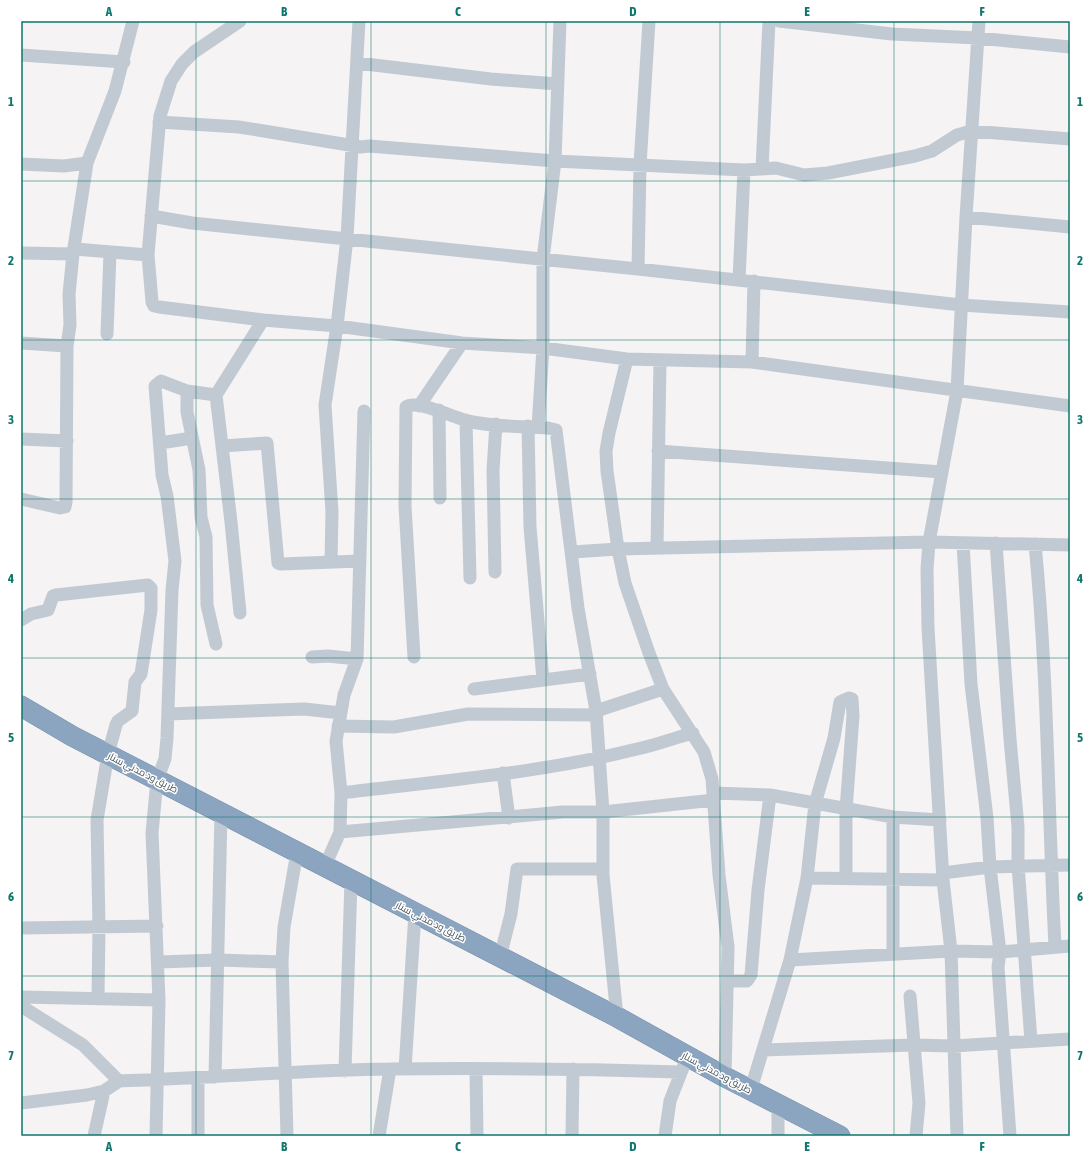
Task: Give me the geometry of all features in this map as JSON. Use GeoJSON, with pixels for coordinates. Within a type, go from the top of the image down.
{"type":"FeatureCollection","features":[{"type":"Feature","properties":{"kind":"highway","name":"طريق ود مدني سنار"},"geometry":{"type":"LineString","coordinates":[[21,706],[157,780],[617,1017],[684,1064],[726,1077],[840,1136]]}},
{"type":"Feature","properties":{"kind":"street"},"geometry":{"type":"LineString","coordinates":[[21,498],[60,508],[65,507],[66,346],[70,325],[69,294],[74,251],[87,162],[115,91],[124,62],[133,21]]}},
{"type":"Feature","properties":{"kind":"street"},"geometry":{"type":"LineString","coordinates":[[240,21],[194,52],[182,64],[171,81],[159,122],[150,216],[148,254],[151,295],[154,306],[263,320],[337,326],[462,343],[543,348],[627,359],[752,362],[1070,406]]}},
{"type":"Feature","properties":{"kind":"street"},"geometry":{"type":"LineString","coordinates":[[331,562],[332,512],[325,405],[337,326],[346,238],[353,146],[359,21]]}},
{"type":"Feature","properties":{"kind":"street"},"geometry":{"type":"LineString","coordinates":[[544,680],[530,534],[533,427],[543,348],[543,259],[555,161],[560,21]]}},
{"type":"Feature","properties":{"kind":"street"},"geometry":{"type":"LineString","coordinates":[[638,269],[640,165],[649,21]]}},
{"type":"Feature","properties":{"kind":"street"},"geometry":{"type":"LineString","coordinates":[[762,169],[769,21]]}},
{"type":"Feature","properties":{"kind":"street"},"geometry":{"type":"LineString","coordinates":[[779,21],[892,34],[978,38],[1070,47]]}},
{"type":"Feature","properties":{"kind":"street"},"geometry":{"type":"LineString","coordinates":[[957,1136],[951,951],[943,877],[928,628],[929,542],[957,391],[971,131],[979,21]]}},
{"type":"Feature","properties":{"kind":"street"},"geometry":{"type":"LineString","coordinates":[[21,56],[124,62]]}},
{"type":"Feature","properties":{"kind":"street"},"geometry":{"type":"LineString","coordinates":[[357,63],[468,77],[558,84]]}},
{"type":"Feature","properties":{"kind":"street"},"geometry":{"type":"LineString","coordinates":[[159,122],[239,127],[353,146],[555,161],[744,170],[776,168],[804,175],[828,173],[915,156],[932,151],[957,135],[971,131],[1070,139]]}},
{"type":"Feature","properties":{"kind":"street"},"geometry":{"type":"LineString","coordinates":[[21,164],[64,166],[87,162]]}},
{"type":"Feature","properties":{"kind":"street"},"geometry":{"type":"LineString","coordinates":[[739,280],[744,170]]}},
{"type":"Feature","properties":{"kind":"street"},"geometry":{"type":"LineString","coordinates":[[150,216],[192,223],[638,269],[961,305],[1070,312]]}},
{"type":"Feature","properties":{"kind":"street"},"geometry":{"type":"LineString","coordinates":[[966,217],[1070,228]]}},
{"type":"Feature","properties":{"kind":"street"},"geometry":{"type":"LineString","coordinates":[[21,252],[74,251],[148,254]]}},
{"type":"Feature","properties":{"kind":"street"},"geometry":{"type":"LineString","coordinates":[[107,334],[110,252]]}},
{"type":"Feature","properties":{"kind":"street"},"geometry":{"type":"LineString","coordinates":[[752,362],[754,282]]}},
{"type":"Feature","properties":{"kind":"street"},"geometry":{"type":"LineString","coordinates":[[240,613],[216,395],[263,320]]}},
{"type":"Feature","properties":{"kind":"street"},"geometry":{"type":"LineString","coordinates":[[419,406],[462,343]]}},
{"type":"Feature","properties":{"kind":"street"},"geometry":{"type":"LineString","coordinates":[[21,344],[66,346]]}},
{"type":"Feature","properties":{"kind":"street"},"geometry":{"type":"LineString","coordinates":[[627,359],[606,451],[607,471],[618,548],[625,583],[649,653],[664,689],[693,733],[709,764],[714,796],[719,875],[728,947],[726,1077]]}},
{"type":"Feature","properties":{"kind":"street"},"geometry":{"type":"LineString","coordinates":[[657,548],[660,360]]}},
{"type":"Feature","properties":{"kind":"street"},"geometry":{"type":"LineString","coordinates":[[156,1136],[156,1080],[159,1000],[152,833],[157,780],[165,758],[175,557],[162,475],[155,386],[161,381],[187,391],[216,395]]}},
{"type":"Feature","properties":{"kind":"street"},"geometry":{"type":"LineString","coordinates":[[187,391],[187,412],[199,470],[202,517],[208,556],[207,605],[216,644]]}},
{"type":"Feature","properties":{"kind":"street"},"geometry":{"type":"LineString","coordinates":[[414,657],[405,506],[406,407],[408,405],[439,410],[466,421],[556,430],[558,436],[578,608],[597,713],[603,812],[603,869],[617,1017]]}},
{"type":"Feature","properties":{"kind":"street"},"geometry":{"type":"LineString","coordinates":[[439,410],[440,498]]}},
{"type":"Feature","properties":{"kind":"street"},"geometry":{"type":"LineString","coordinates":[[325,866],[340,832],[341,793],[337,751],[338,726],[344,695],[357,659],[364,411]]}},
{"type":"Feature","properties":{"kind":"street"},"geometry":{"type":"LineString","coordinates":[[466,421],[470,578]]}},
{"type":"Feature","properties":{"kind":"street"},"geometry":{"type":"LineString","coordinates":[[495,572],[493,470],[496,424]]}},
{"type":"Feature","properties":{"kind":"street"},"geometry":{"type":"LineString","coordinates":[[21,438],[66,440]]}},
{"type":"Feature","properties":{"kind":"street"},"geometry":{"type":"LineString","coordinates":[[160,443],[192,438]]}},
{"type":"Feature","properties":{"kind":"street"},"geometry":{"type":"LineString","coordinates":[[222,446],[267,443],[278,562],[281,564],[360,561]]}},
{"type":"Feature","properties":{"kind":"street"},"geometry":{"type":"LineString","coordinates":[[658,451],[942,472]]}},
{"type":"Feature","properties":{"kind":"street"},"geometry":{"type":"LineString","coordinates":[[572,552],[618,548],[929,542],[1070,545]]}},
{"type":"Feature","properties":{"kind":"street"},"geometry":{"type":"LineString","coordinates":[[962,542],[971,684],[987,818],[990,867],[1000,952],[998,967],[1005,1044],[1010,1136]]}},
{"type":"Feature","properties":{"kind":"street"},"geometry":{"type":"LineString","coordinates":[[996,543],[1009,734],[1018,827],[1018,866],[1023,949],[1031,1040]]}},
{"type":"Feature","properties":{"kind":"street"},"geometry":{"type":"LineString","coordinates":[[1035,544],[1046,687],[1051,866],[1055,946]]}},
{"type":"Feature","properties":{"kind":"street"},"geometry":{"type":"LineString","coordinates":[[21,620],[31,614],[48,610],[53,596],[56,595],[150,586],[151,610],[141,674],[135,682],[132,711],[118,721],[108,754],[97,820],[99,928],[98,998]]}},
{"type":"Feature","properties":{"kind":"street"},"geometry":{"type":"LineString","coordinates":[[312,657],[328,656],[357,659]]}},
{"type":"Feature","properties":{"kind":"street"},"geometry":{"type":"LineString","coordinates":[[474,689],[590,674]]}},
{"type":"Feature","properties":{"kind":"street"},"geometry":{"type":"LineString","coordinates":[[338,726],[394,727],[468,714],[597,713],[664,689]]}},
{"type":"Feature","properties":{"kind":"street"},"geometry":{"type":"LineString","coordinates":[[751,1089],[790,960],[807,878],[815,804],[834,738],[840,702],[849,698],[853,703],[853,716],[846,810],[846,879]]}},
{"type":"Feature","properties":{"kind":"street"},"geometry":{"type":"LineString","coordinates":[[168,714],[304,709],[340,713]]}},
{"type":"Feature","properties":{"kind":"street"},"geometry":{"type":"LineString","coordinates":[[341,793],[503,774],[638,749],[693,733]]}},
{"type":"Feature","properties":{"kind":"street"},"geometry":{"type":"LineString","coordinates":[[503,774],[509,818]]}},
{"type":"Feature","properties":{"kind":"street"},"geometry":{"type":"LineString","coordinates":[[340,832],[563,812],[603,812],[714,796],[770,795],[846,810],[893,817],[940,820]]}},
{"type":"Feature","properties":{"kind":"street"},"geometry":{"type":"LineString","coordinates":[[728,981],[747,981],[751,975],[758,890],[770,795]]}},
{"type":"Feature","properties":{"kind":"street"},"geometry":{"type":"LineString","coordinates":[[215,1077],[221,813]]}},
{"type":"Feature","properties":{"kind":"street"},"geometry":{"type":"LineString","coordinates":[[893,817],[893,954]]}},
{"type":"Feature","properties":{"kind":"street"},"geometry":{"type":"LineString","coordinates":[[287,1136],[282,962],[284,927],[297,852]]}},
{"type":"Feature","properties":{"kind":"street"},"geometry":{"type":"LineString","coordinates":[[807,878],[892,880],[943,877],[990,867],[1070,865]]}},
{"type":"Feature","properties":{"kind":"street"},"geometry":{"type":"LineString","coordinates":[[500,957],[512,914],[517,869],[603,869]]}},
{"type":"Feature","properties":{"kind":"street"},"geometry":{"type":"LineString","coordinates":[[345,1071],[351,880]]}},
{"type":"Feature","properties":{"kind":"street"},"geometry":{"type":"LineString","coordinates":[[405,1069],[415,913]]}},
{"type":"Feature","properties":{"kind":"street"},"geometry":{"type":"LineString","coordinates":[[21,928],[157,926]]}},
{"type":"Feature","properties":{"kind":"street"},"geometry":{"type":"LineString","coordinates":[[790,960],[951,951],[1000,952],[1055,946],[1070,946]]}},
{"type":"Feature","properties":{"kind":"street"},"geometry":{"type":"LineString","coordinates":[[158,962],[218,960],[282,962]]}},
{"type":"Feature","properties":{"kind":"street"},"geometry":{"type":"LineString","coordinates":[[910,996],[919,1103],[916,1136]]}},
{"type":"Feature","properties":{"kind":"street"},"geometry":{"type":"LineString","coordinates":[[21,997],[159,1000]]}},
{"type":"Feature","properties":{"kind":"street"},"geometry":{"type":"LineString","coordinates":[[21,1006],[83,1044],[119,1081]]}},
{"type":"Feature","properties":{"kind":"street"},"geometry":{"type":"LineString","coordinates":[[763,1050],[913,1044],[953,1046],[1005,1044],[1031,1040],[1070,1039]]}},
{"type":"Feature","properties":{"kind":"street"},"geometry":{"type":"LineString","coordinates":[[21,1103],[87,1095],[104,1091],[119,1081],[390,1069],[573,1069],[684,1064],[670,1101],[665,1136]]}},
{"type":"Feature","properties":{"kind":"street"},"geometry":{"type":"LineString","coordinates":[[379,1136],[390,1069]]}},
{"type":"Feature","properties":{"kind":"street"},"geometry":{"type":"LineString","coordinates":[[572,1136],[573,1069]]}},
{"type":"Feature","properties":{"kind":"street"},"geometry":{"type":"LineString","coordinates":[[476,1070],[476,1136]]}},
{"type":"Feature","properties":{"kind":"street"},"geometry":{"type":"LineString","coordinates":[[198,1078],[198,1136]]}},
{"type":"Feature","properties":{"kind":"street"},"geometry":{"type":"LineString","coordinates":[[94,1136],[104,1091]]}},
{"type":"Feature","properties":{"kind":"street"},"geometry":{"type":"LineString","coordinates":[[778,1104],[778,1136]]}}]}
